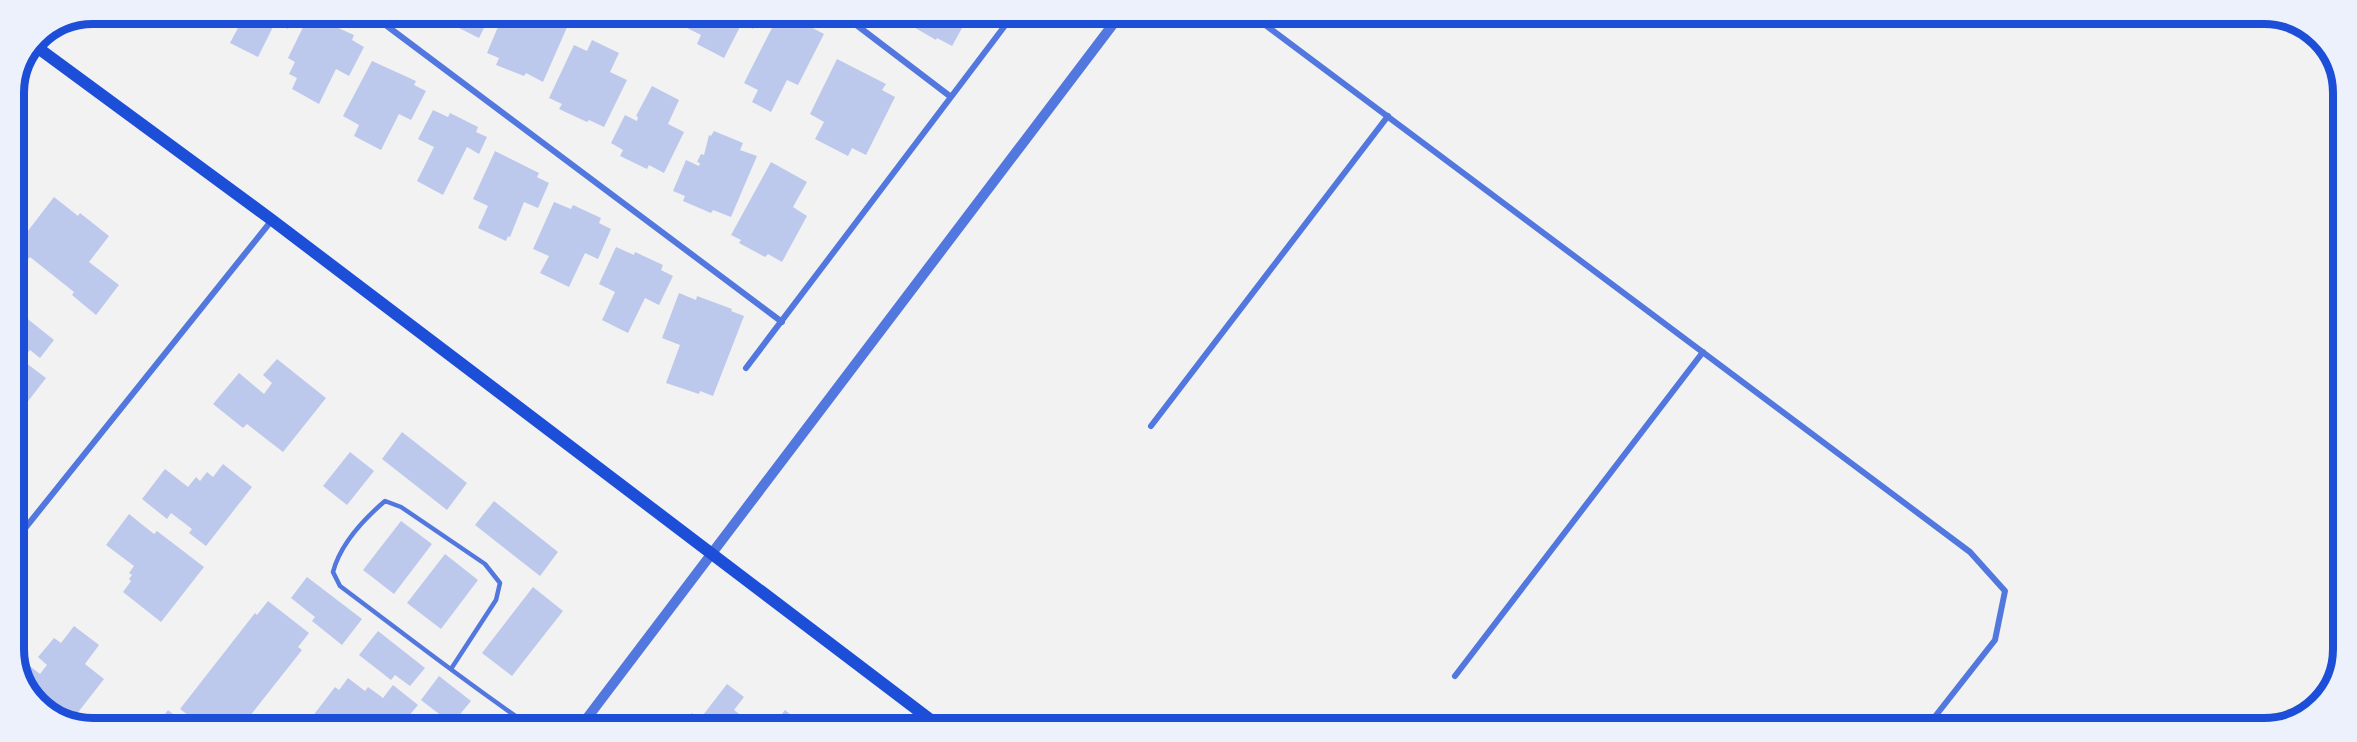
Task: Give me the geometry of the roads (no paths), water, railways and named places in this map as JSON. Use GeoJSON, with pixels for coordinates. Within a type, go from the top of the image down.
{"type":"FeatureCollection","features":[{"type":"Feature","properties":{"kind":"main road"},"geometry":{"type":"LineString","coordinates":[[40,49],[272,220],[928,718]]}},
{"type":"Feature","properties":{"kind":"street"},"geometry":{"type":"LineString","coordinates":[[384,24],[782,322]]}},
{"type":"Feature","properties":{"kind":"street"},"geometry":{"type":"LineString","coordinates":[[855,24],[951,97]]}},
{"type":"Feature","properties":{"kind":"street"},"geometry":{"type":"LineString","coordinates":[[746,368],[1006,24]]}},
{"type":"Feature","properties":{"kind":"street"},"geometry":{"type":"LineString","coordinates":[[587,718],[1113,24]]}},
{"type":"Feature","properties":{"kind":"street"},"geometry":{"type":"LineString","coordinates":[[1264,24],[1970,552],[2005,591],[1995,640],[1934,718]]}},
{"type":"Feature","properties":{"kind":"street"},"geometry":{"type":"LineString","coordinates":[[1151,426],[1388,116]]}},
{"type":"Feature","properties":{"kind":"street"},"geometry":{"type":"LineString","coordinates":[[24,530],[272,220]]}},
{"type":"Feature","properties":{"kind":"street"},"geometry":{"type":"LineString","coordinates":[[1455,676],[1703,352]]}},
{"type":"Feature","properties":{"kind":"lane"},"geometry":{"type":"LineString","coordinates":[[451,669],[496,600],[500,583],[485,564],[401,507],[385,501],[374,510],[337,556],[333,572],[340,586],[451,669],[519,718]]}}]}
